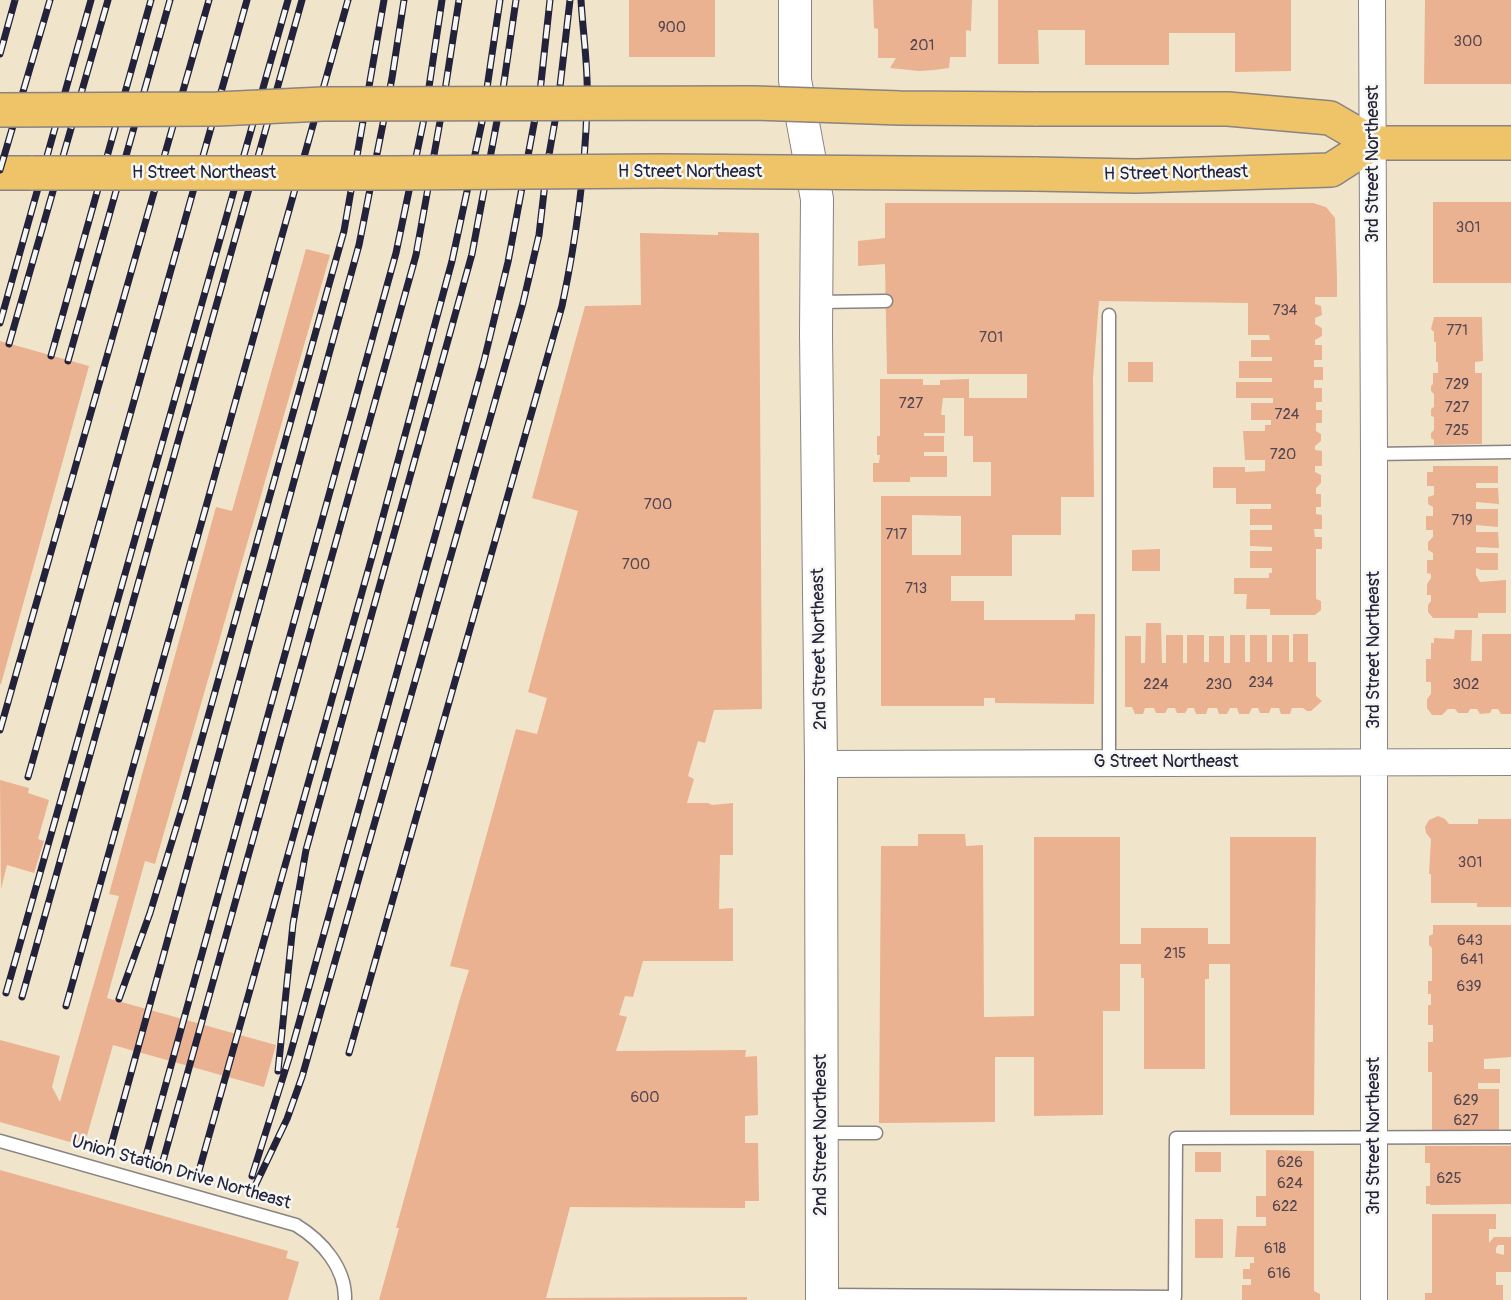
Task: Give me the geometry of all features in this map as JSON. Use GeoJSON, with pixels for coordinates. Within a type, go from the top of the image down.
{"type":"FeatureCollection","features":[{"type":"Feature","properties":{"kind":"main road"},"geometry":{"type":"LineString","coordinates":[[0,110],[217,109],[323,104],[754,103],[890,108],[1228,109],[1330,118],[1372,143],[1511,143]]}},
{"type":"Feature","properties":{"kind":"main road","name":"H Street Northeast"},"geometry":{"type":"LineString","coordinates":[[0,173],[660,171],[1136,176],[1331,170],[1372,143]]}},
{"type":"Feature","properties":{"kind":"street","name":"2nd Street Northeast"},"geometry":{"type":"LineString","coordinates":[[795,0],[795,80],[817,198],[822,1297]]}},
{"type":"Feature","properties":{"kind":"street","name":"3rd Street Northeast"},"geometry":{"type":"LineString","coordinates":[[1372,0],[1374,1300]]}},
{"type":"Feature","properties":{"kind":"street","name":"G Street Northeast"},"geometry":{"type":"LineString","coordinates":[[821,764],[1511,762]]}},
{"type":"Feature","properties":{"kind":"lane"},"geometry":{"type":"LineString","coordinates":[[817,302],[886,301]]}},
{"type":"Feature","properties":{"kind":"lane"},"geometry":{"type":"LineString","coordinates":[[1109,315],[1109,762]]}},
{"type":"Feature","properties":{"kind":"lane"},"geometry":{"type":"LineString","coordinates":[[1374,454],[1511,452]]}},
{"type":"Feature","properties":{"kind":"lane"},"geometry":{"type":"LineString","coordinates":[[821,1133],[876,1133]]}},
{"type":"Feature","properties":{"kind":"lane"},"geometry":{"type":"LineString","coordinates":[[822,1297],[1175,1297],[1176,1138],[1511,1137]]}},
{"type":"Feature","properties":{"kind":"lane","name":"Union Station Drive Northeast"},"geometry":{"type":"LineString","coordinates":[[0,1141],[296,1225],[315,1239],[332,1258],[343,1281],[345,1300]]}},
{"type":"Feature","properties":{"kind":"building"},"geometry":{"type":"Polygon","coordinates":[[[629,0],[715,0],[715,57],[629,57],[629,0]]]}},
{"type":"Feature","properties":{"kind":"building"},"geometry":{"type":"Polygon","coordinates":[[[873,0],[972,0],[971,31],[966,30],[966,57],[950,57],[949,68],[919,71],[890,68],[896,58],[878,58],[878,29],[874,28],[873,0]]]}},
{"type":"Feature","properties":{"kind":"building"},"geometry":{"type":"Polygon","coordinates":[[[998,0],[1291,0],[1291,71],[1235,72],[1235,33],[1169,33],[1169,65],[1085,65],[1085,30],[1038,30],[1039,64],[998,64],[998,0]]]}},
{"type":"Feature","properties":{"kind":"building"},"geometry":{"type":"Polygon","coordinates":[[[1425,0],[1511,0],[1511,84],[1424,84],[1425,0]]]}},
{"type":"Feature","properties":{"kind":"building"},"geometry":{"type":"Polygon","coordinates":[[[1433,202],[1511,202],[1511,283],[1433,283],[1433,202]]]}},
{"type":"Feature","properties":{"kind":"building"},"geometry":{"type":"Polygon","coordinates":[[[885,203],[1313,203],[1326,207],[1335,218],[1337,297],[1315,297],[1315,304],[1321,306],[1322,315],[1315,318],[1315,324],[1322,328],[1322,336],[1315,340],[1315,345],[1322,345],[1322,360],[1314,360],[1314,367],[1323,367],[1323,380],[1314,380],[1314,388],[1322,388],[1322,402],[1316,402],[1316,410],[1322,410],[1322,423],[1316,423],[1316,431],[1321,434],[1321,441],[1315,446],[1315,450],[1322,451],[1322,466],[1315,466],[1315,472],[1321,475],[1321,483],[1316,488],[1316,494],[1321,494],[1321,507],[1316,507],[1316,514],[1322,515],[1322,529],[1314,529],[1315,537],[1322,537],[1322,549],[1316,549],[1316,599],[1321,601],[1321,610],[1315,615],[1270,615],[1270,609],[1246,609],[1247,594],[1234,594],[1234,578],[1269,578],[1269,573],[1272,573],[1272,568],[1250,568],[1250,551],[1272,551],[1272,547],[1250,546],[1250,530],[1272,530],[1272,525],[1250,525],[1250,509],[1271,509],[1271,504],[1236,504],[1236,488],[1213,488],[1213,467],[1245,467],[1245,472],[1265,471],[1265,460],[1245,460],[1243,431],[1265,431],[1265,425],[1271,425],[1271,420],[1251,420],[1251,403],[1273,403],[1273,398],[1236,398],[1236,382],[1272,382],[1272,378],[1239,378],[1239,361],[1272,361],[1272,357],[1251,357],[1251,340],[1270,340],[1269,335],[1248,335],[1248,303],[1099,301],[1093,378],[1094,497],[1061,497],[1061,535],[1012,535],[1012,576],[951,576],[951,601],[984,601],[984,620],[1075,620],[1075,614],[1095,614],[1094,704],[995,703],[995,698],[984,698],[984,706],[881,706],[881,496],[991,496],[991,462],[973,462],[973,436],[964,436],[964,398],[943,398],[941,415],[945,415],[945,433],[924,433],[924,436],[944,436],[944,452],[924,452],[924,456],[947,456],[947,477],[910,477],[910,482],[873,482],[873,463],[879,463],[880,455],[877,455],[877,436],[880,436],[880,379],[923,379],[923,385],[940,385],[940,380],[969,379],[969,398],[1027,398],[1027,374],[887,374],[885,264],[858,266],[858,241],[885,238],[885,203]],[[912,515],[912,555],[961,555],[961,516],[912,515]]]}},
{"type":"Feature","properties":{"kind":"building"},"geometry":{"type":"Polygon","coordinates":[[[718,232],[759,233],[762,709],[714,710],[705,743],[698,741],[688,776],[694,779],[687,803],[712,805],[733,803],[733,855],[720,855],[719,909],[733,908],[733,961],[643,961],[633,997],[625,996],[619,1015],[627,1017],[616,1051],[746,1050],[745,1057],[757,1056],[758,1115],[745,1116],[745,1143],[758,1143],[759,1201],[745,1201],[745,1208],[570,1207],[546,1298],[747,1297],[747,1300],[379,1300],[399,1228],[396,1228],[469,970],[450,966],[516,729],[537,734],[547,698],[528,692],[578,511],[532,498],[585,306],[641,305],[640,233],[718,235],[718,232]]]}},
{"type":"Feature","properties":{"kind":"building"},"geometry":{"type":"Polygon","coordinates":[[[306,249],[330,255],[155,864],[145,861],[107,998],[276,1045],[264,1087],[113,1045],[84,1146],[0,1122],[0,1040],[60,1056],[52,1087],[60,1102],[119,896],[109,894],[216,507],[232,511],[306,249]]]}},
{"type":"Feature","properties":{"kind":"building"},"geometry":{"type":"Polygon","coordinates":[[[1434,317],[1482,317],[1483,361],[1475,362],[1475,373],[1482,373],[1482,444],[1434,445],[1434,440],[1431,438],[1434,430],[1434,417],[1431,416],[1431,409],[1434,407],[1434,394],[1431,386],[1433,373],[1438,373],[1436,342],[1434,342],[1434,332],[1431,329],[1434,317]]]}},
{"type":"Feature","properties":{"kind":"building"},"geometry":{"type":"Polygon","coordinates":[[[0,341],[89,366],[1,684],[0,684],[0,341]]]}},
{"type":"Feature","properties":{"kind":"building"},"geometry":{"type":"Polygon","coordinates":[[[1128,362],[1153,362],[1153,382],[1128,382],[1128,362]]]}},
{"type":"Feature","properties":{"kind":"building"},"geometry":{"type":"Polygon","coordinates":[[[1433,466],[1498,466],[1498,483],[1476,483],[1476,488],[1498,488],[1499,504],[1476,502],[1476,509],[1498,509],[1498,527],[1476,525],[1476,532],[1498,532],[1499,548],[1476,547],[1476,553],[1498,553],[1498,570],[1476,568],[1476,575],[1480,582],[1506,580],[1506,613],[1478,613],[1478,618],[1433,618],[1428,612],[1431,595],[1427,595],[1427,584],[1431,574],[1427,573],[1427,560],[1433,560],[1433,553],[1428,550],[1428,542],[1433,537],[1433,530],[1426,530],[1426,516],[1433,516],[1433,507],[1428,504],[1428,497],[1434,495],[1434,486],[1427,486],[1427,472],[1433,472],[1433,466]]]}},
{"type":"Feature","properties":{"kind":"building"},"geometry":{"type":"Polygon","coordinates":[[[1160,549],[1160,571],[1132,571],[1132,550],[1160,549]]]}},
{"type":"Feature","properties":{"kind":"building"},"geometry":{"type":"Polygon","coordinates":[[[1146,623],[1161,623],[1162,663],[1166,663],[1166,635],[1183,635],[1183,663],[1187,663],[1187,635],[1204,635],[1204,662],[1209,662],[1209,636],[1224,636],[1224,663],[1230,663],[1230,635],[1245,635],[1245,662],[1250,662],[1250,635],[1267,635],[1267,662],[1272,662],[1272,635],[1289,635],[1289,662],[1293,662],[1293,634],[1308,634],[1308,662],[1316,662],[1316,696],[1322,701],[1311,711],[1292,708],[1290,714],[1281,714],[1279,708],[1271,708],[1269,713],[1260,713],[1258,708],[1252,708],[1249,714],[1239,714],[1237,708],[1230,708],[1227,714],[1219,714],[1217,708],[1208,708],[1206,714],[1196,714],[1194,708],[1188,708],[1185,713],[1177,713],[1175,708],[1168,708],[1165,713],[1156,713],[1154,708],[1145,708],[1143,714],[1135,714],[1132,707],[1125,707],[1125,636],[1141,636],[1141,663],[1145,663],[1146,623]]]}},
{"type":"Feature","properties":{"kind":"building"},"geometry":{"type":"Polygon","coordinates":[[[1455,630],[1472,630],[1471,661],[1482,661],[1482,634],[1511,634],[1511,714],[1501,714],[1498,709],[1480,714],[1477,709],[1470,709],[1468,713],[1458,713],[1455,709],[1448,709],[1442,715],[1432,715],[1427,708],[1427,699],[1431,694],[1431,682],[1426,682],[1426,659],[1431,659],[1431,643],[1434,643],[1434,638],[1454,639],[1455,630]]]}},
{"type":"Feature","properties":{"kind":"building"},"geometry":{"type":"Polygon","coordinates":[[[0,780],[29,788],[28,793],[49,800],[38,839],[44,841],[34,873],[7,865],[1,889],[0,780]]]}},
{"type":"Feature","properties":{"kind":"building"},"geometry":{"type":"Polygon","coordinates":[[[1438,816],[1449,824],[1478,824],[1478,819],[1511,819],[1511,907],[1477,907],[1477,903],[1431,903],[1431,874],[1429,874],[1431,839],[1425,827],[1429,820],[1438,816]]]}},
{"type":"Feature","properties":{"kind":"building"},"geometry":{"type":"Polygon","coordinates":[[[918,834],[965,834],[966,846],[983,845],[984,1017],[1034,1016],[1034,837],[1120,837],[1120,944],[1141,944],[1141,928],[1208,928],[1208,944],[1230,944],[1230,837],[1316,837],[1314,1115],[1230,1115],[1230,964],[1209,964],[1209,979],[1205,979],[1205,1069],[1144,1069],[1144,978],[1141,978],[1141,964],[1120,964],[1120,1011],[1103,1011],[1103,1115],[1034,1116],[1034,1057],[995,1057],[995,1122],[879,1123],[881,846],[918,846],[918,834]]]}},
{"type":"Feature","properties":{"kind":"building"},"geometry":{"type":"Polygon","coordinates":[[[1433,925],[1511,925],[1511,1057],[1484,1059],[1484,1069],[1500,1069],[1500,1083],[1478,1083],[1478,1089],[1499,1089],[1499,1130],[1432,1131],[1432,1072],[1428,1072],[1428,1042],[1433,1042],[1433,1025],[1428,1025],[1428,1005],[1431,1005],[1431,994],[1428,994],[1428,981],[1432,981],[1432,948],[1429,945],[1429,936],[1433,934],[1433,925]]]}},
{"type":"Feature","properties":{"kind":"building"},"geometry":{"type":"Polygon","coordinates":[[[1425,1146],[1511,1146],[1511,1204],[1426,1204],[1426,1186],[1430,1186],[1430,1163],[1425,1163],[1425,1146]]]}},
{"type":"Feature","properties":{"kind":"building"},"geometry":{"type":"Polygon","coordinates":[[[1266,1150],[1314,1151],[1314,1291],[1320,1294],[1320,1300],[1242,1300],[1242,1285],[1251,1285],[1251,1279],[1243,1279],[1243,1269],[1250,1269],[1250,1263],[1254,1263],[1254,1257],[1235,1257],[1237,1226],[1266,1226],[1266,1217],[1256,1217],[1256,1196],[1266,1196],[1266,1150]]]}},
{"type":"Feature","properties":{"kind":"building"},"geometry":{"type":"Polygon","coordinates":[[[1195,1152],[1221,1152],[1221,1172],[1195,1172],[1195,1152]]]}},
{"type":"Feature","properties":{"kind":"building"},"geometry":{"type":"Polygon","coordinates":[[[0,1170],[288,1251],[286,1258],[299,1262],[288,1300],[0,1300],[0,1170]]]}},
{"type":"Feature","properties":{"kind":"building"},"geometry":{"type":"Polygon","coordinates":[[[1432,1214],[1496,1214],[1496,1229],[1489,1229],[1489,1243],[1494,1237],[1511,1237],[1511,1272],[1496,1272],[1496,1285],[1503,1285],[1503,1300],[1425,1300],[1425,1293],[1432,1293],[1432,1214]],[[1498,1245],[1496,1253],[1504,1255],[1504,1245],[1498,1245]]]}},
{"type":"Feature","properties":{"kind":"building"},"geometry":{"type":"Polygon","coordinates":[[[1195,1219],[1223,1219],[1223,1258],[1195,1258],[1195,1219]]]}},
{"type":"Feature","properties":{"kind":"railway"},"geometry":{"type":"LineString","coordinates":[[0,54],[15,0]]}},
{"type":"Feature","properties":{"kind":"railway"},"geometry":{"type":"LineString","coordinates":[[0,170],[50,0]]}},
{"type":"Feature","properties":{"kind":"railway"},"geometry":{"type":"LineString","coordinates":[[0,323],[91,0]]}},
{"type":"Feature","properties":{"kind":"railway"},"geometry":{"type":"LineString","coordinates":[[9,344],[108,0]]}},
{"type":"Feature","properties":{"kind":"railway"},"geometry":{"type":"LineString","coordinates":[[51,356],[151,0]]}},
{"type":"Feature","properties":{"kind":"railway"},"geometry":{"type":"LineString","coordinates":[[68,361],[170,0]]}},
{"type":"Feature","properties":{"kind":"railway"},"geometry":{"type":"LineString","coordinates":[[0,730],[209,0]]}},
{"type":"Feature","properties":{"kind":"railway"},"geometry":{"type":"LineString","coordinates":[[28,777],[247,0]]}},
{"type":"Feature","properties":{"kind":"railway"},"geometry":{"type":"LineString","coordinates":[[6,993],[288,0]]}},
{"type":"Feature","properties":{"kind":"railway"},"geometry":{"type":"LineString","coordinates":[[22,997],[302,0]]}},
{"type":"Feature","properties":{"kind":"railway"},"geometry":{"type":"LineString","coordinates":[[66,1006],[348,0]]}},
{"type":"Feature","properties":{"kind":"railway"},"geometry":{"type":"LineString","coordinates":[[119,999],[150,913],[185,799],[344,231],[384,0]]}},
{"type":"Feature","properties":{"kind":"railway"},"geometry":{"type":"LineString","coordinates":[[109,1153],[359,245],[392,78],[404,0]]}},
{"type":"Feature","properties":{"kind":"railway"},"geometry":{"type":"LineString","coordinates":[[144,1163],[396,253],[425,114],[442,0]]}},
{"type":"Feature","properties":{"kind":"railway"},"geometry":{"type":"LineString","coordinates":[[161,1168],[416,255],[459,0]]}},
{"type":"Feature","properties":{"kind":"railway"},"geometry":{"type":"LineString","coordinates":[[197,1178],[375,546],[452,261],[482,122],[500,0]]}},
{"type":"Feature","properties":{"kind":"railway"},"geometry":{"type":"LineString","coordinates":[[278,1071],[293,924],[306,850],[472,254],[503,89],[516,0]]}},
{"type":"Feature","properties":{"kind":"railway"},"geometry":{"type":"LineString","coordinates":[[252,1176],[290,1055],[484,361],[508,262],[540,92],[550,0]]}},
{"type":"Feature","properties":{"kind":"railway"},"geometry":{"type":"LineString","coordinates":[[254,1188],[287,1119],[302,1077],[523,303],[539,235],[570,0]]}},
{"type":"Feature","properties":{"kind":"railway"},"geometry":{"type":"LineString","coordinates":[[349,1053],[562,306],[579,206],[586,131],[587,80],[581,0]]}}]}
